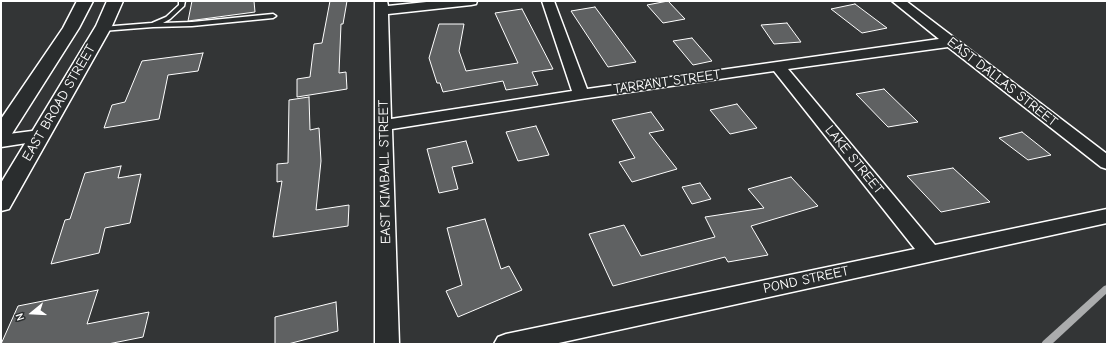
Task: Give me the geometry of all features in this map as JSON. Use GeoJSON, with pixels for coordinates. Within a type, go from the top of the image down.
{"type":"FeatureCollection","features":[{"type":"Feature","properties":{"kind":"main road","name":"EAST BROAD STREET"},"geometry":{"type":"LineString","coordinates":[[1,135],[71,28],[85,1]]}},
{"type":"Feature","properties":{"kind":"main road","name":"EAST BROAD STREET"},"geometry":{"type":"LineString","coordinates":[[1,203],[102,29],[115,1]]}},
{"type":"Feature","properties":{"kind":"street"},"geometry":{"type":"LineString","coordinates":[[381,6],[471,1]]}},
{"type":"Feature","properties":{"kind":"street"},"geometry":{"type":"LineString","coordinates":[[548,1],[581,94]]}},
{"type":"Feature","properties":{"kind":"street","name":"EAST DALLAS STREET"},"geometry":{"type":"LineString","coordinates":[[898,1],[1107,163]]}},
{"type":"Feature","properties":{"kind":"street","name":"EAST KIMBALL STREET"},"geometry":{"type":"LineString","coordinates":[[381,6],[387,344]]}},
{"type":"Feature","properties":{"kind":"street","name":"TARRANT STREET"},"geometry":{"type":"LineString","coordinates":[[384,125],[581,94],[951,42]]}},
{"type":"Feature","properties":{"kind":"street","name":"LAKE STREET"},"geometry":{"type":"LineString","coordinates":[[777,66],[930,253]]}},
{"type":"Feature","properties":{"kind":"street"},"geometry":{"type":"LineString","coordinates":[[1,141],[40,136]]}},
{"type":"Feature","properties":{"kind":"street","name":"POND STREET"},"geometry":{"type":"LineString","coordinates":[[506,344],[1107,216]]}},
{"type":"Feature","properties":{"kind":"lane"},"geometry":{"type":"LineString","coordinates":[[153,25],[172,14],[182,5],[182,1]]}},
{"type":"Feature","properties":{"kind":"lane"},"geometry":{"type":"LineString","coordinates":[[102,29],[192,24],[273,16]]}},
{"type":"Feature","properties":{"kind":"building"},"geometry":{"type":"Polygon","coordinates":[[[192,1],[254,1],[255,12],[188,21],[192,1]]]}},
{"type":"Feature","properties":{"kind":"building"},"geometry":{"type":"Polygon","coordinates":[[[330,1],[347,1],[343,24],[341,24],[339,73],[346,72],[347,89],[297,97],[297,79],[310,77],[314,44],[322,43],[330,1]]]}},
{"type":"Feature","properties":{"kind":"building"},"geometry":{"type":"Polygon","coordinates":[[[668,1],[685,19],[663,23],[647,5],[668,1]]]}},
{"type":"Feature","properties":{"kind":"building"},"geometry":{"type":"Polygon","coordinates":[[[855,4],[887,28],[862,33],[831,9],[855,4]]]}},
{"type":"Feature","properties":{"kind":"building"},"geometry":{"type":"Polygon","coordinates":[[[595,7],[636,62],[608,67],[571,11],[595,7]]]}},
{"type":"Feature","properties":{"kind":"building"},"geometry":{"type":"Polygon","coordinates":[[[522,9],[553,69],[532,72],[538,85],[506,90],[503,81],[443,92],[440,83],[437,83],[429,58],[439,24],[464,24],[459,51],[466,71],[518,63],[495,13],[522,9]]]}},
{"type":"Feature","properties":{"kind":"building"},"geometry":{"type":"Polygon","coordinates":[[[787,23],[801,42],[774,44],[761,25],[787,23]]]}},
{"type":"Feature","properties":{"kind":"building"},"geometry":{"type":"Polygon","coordinates":[[[692,38],[712,61],[693,65],[673,41],[692,38]]]}},
{"type":"Feature","properties":{"kind":"building"},"geometry":{"type":"Polygon","coordinates":[[[203,53],[198,71],[168,75],[159,119],[104,128],[112,105],[125,102],[142,61],[203,53]]]}},
{"type":"Feature","properties":{"kind":"building"},"geometry":{"type":"Polygon","coordinates":[[[884,89],[918,122],[888,127],[856,94],[884,89]]]}},
{"type":"Feature","properties":{"kind":"building"},"geometry":{"type":"Polygon","coordinates":[[[309,97],[310,130],[319,128],[321,161],[316,210],[349,205],[348,226],[273,237],[282,181],[277,182],[277,164],[288,163],[289,100],[309,97]]]}},
{"type":"Feature","properties":{"kind":"building"},"geometry":{"type":"Polygon","coordinates":[[[737,104],[757,128],[730,134],[710,110],[737,104]]]}},
{"type":"Feature","properties":{"kind":"building"},"geometry":{"type":"Polygon","coordinates":[[[651,112],[664,130],[649,133],[677,169],[632,182],[619,162],[635,158],[612,120],[651,112]]]}},
{"type":"Feature","properties":{"kind":"building"},"geometry":{"type":"Polygon","coordinates":[[[536,126],[549,155],[518,161],[506,132],[536,126]]]}},
{"type":"Feature","properties":{"kind":"building"},"geometry":{"type":"Polygon","coordinates":[[[1022,132],[1051,155],[1028,160],[999,138],[1022,132]]]}},
{"type":"Feature","properties":{"kind":"building"},"geometry":{"type":"Polygon","coordinates":[[[466,141],[473,163],[452,167],[458,189],[439,193],[427,149],[466,141]]]}},
{"type":"Feature","properties":{"kind":"building"},"geometry":{"type":"Polygon","coordinates":[[[121,166],[118,178],[141,174],[130,223],[105,228],[99,253],[51,264],[65,220],[70,219],[85,173],[121,166]]]}},
{"type":"Feature","properties":{"kind":"building"},"geometry":{"type":"Polygon","coordinates":[[[953,168],[990,202],[941,212],[907,176],[953,168]]]}},
{"type":"Feature","properties":{"kind":"building"},"geometry":{"type":"Polygon","coordinates":[[[791,177],[818,206],[751,226],[768,255],[728,262],[725,257],[613,286],[589,234],[624,225],[641,256],[715,237],[705,217],[764,208],[748,189],[791,177]]]}},
{"type":"Feature","properties":{"kind":"building"},"geometry":{"type":"Polygon","coordinates":[[[700,183],[711,199],[692,204],[682,187],[700,183]]]}},
{"type":"Feature","properties":{"kind":"building"},"geometry":{"type":"Polygon","coordinates":[[[485,219],[501,269],[509,266],[522,290],[458,317],[446,291],[462,285],[447,228],[485,219]]]}},
{"type":"Feature","properties":{"kind":"building"},"geometry":{"type":"Polygon","coordinates":[[[98,290],[87,324],[149,312],[143,337],[108,344],[1,344],[18,306],[98,290]]]}},
{"type":"Feature","properties":{"kind":"building"},"geometry":{"type":"Polygon","coordinates":[[[336,302],[338,331],[288,344],[275,344],[275,317],[336,302]]]}},
{"type":"Feature","properties":{"kind":"waterway"},"geometry":{"type":"LineString","coordinates":[[1046,344],[1107,288]]}}]}
